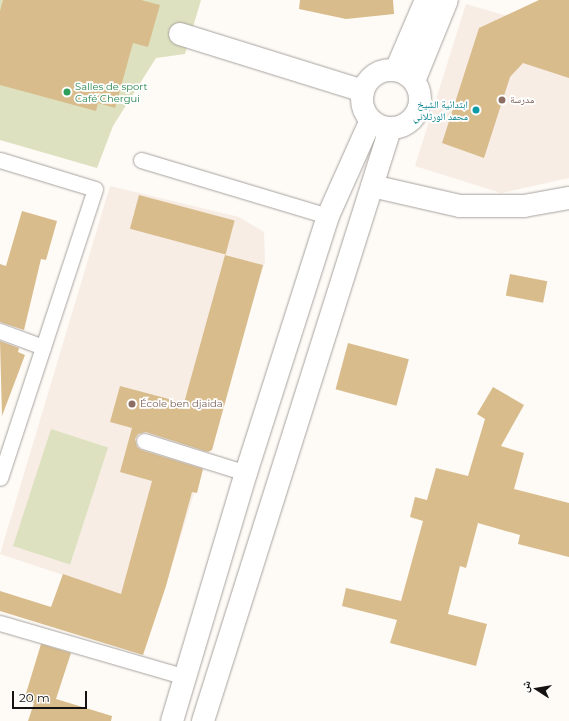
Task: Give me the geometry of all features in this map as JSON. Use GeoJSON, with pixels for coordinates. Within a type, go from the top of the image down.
{"type":"FeatureCollection","features":[{"type":"Feature","properties":{"kind":"main road"},"geometry":{"type":"LineString","coordinates":[[405,76],[426,0]]}},
{"type":"Feature","properties":{"kind":"main road"},"geometry":{"type":"LineString","coordinates":[[405,76],[447,0]]}},
{"type":"Feature","properties":{"kind":"main road"},"geometry":{"type":"LineString","coordinates":[[180,34],[363,91]]}},
{"type":"Feature","properties":{"kind":"main road"},"geometry":{"type":"LineString","coordinates":[[388,70],[405,76],[420,99],[419,108],[408,123],[380,125],[364,109],[363,91],[372,77],[388,70]]}},
{"type":"Feature","properties":{"kind":"main road"},"geometry":{"type":"LineString","coordinates":[[203,721],[372,186],[380,125]]}},
{"type":"Feature","properties":{"kind":"main road"},"geometry":{"type":"LineString","coordinates":[[172,721],[246,473],[328,216],[380,125]]}},
{"type":"Feature","properties":{"kind":"main road"},"geometry":{"type":"LineString","coordinates":[[372,186],[460,206],[524,206],[569,198]]}},
{"type":"Feature","properties":{"kind":"lane"},"geometry":{"type":"LineString","coordinates":[[0,160],[95,189],[0,478]]}},
{"type":"Feature","properties":{"kind":"lane"},"geometry":{"type":"LineString","coordinates":[[141,160],[328,216]]}},
{"type":"Feature","properties":{"kind":"lane"},"geometry":{"type":"LineString","coordinates":[[0,331],[44,347]]}},
{"type":"Feature","properties":{"kind":"lane"},"geometry":{"type":"LineString","coordinates":[[144,441],[246,473]]}},
{"type":"Feature","properties":{"kind":"lane"},"geometry":{"type":"LineString","coordinates":[[0,623],[186,677]]}},
{"type":"Feature","properties":{"kind":"shaded area","name":"مدرسة"},"geometry":{"type":"Polygon","coordinates":[[[466,4],[569,34],[569,178],[501,193],[415,166],[466,4]]]}},
{"type":"Feature","properties":{"kind":"shaded area","name":"École ben djaida"},"geometry":{"type":"Polygon","coordinates":[[[110,186],[239,217],[264,232],[265,262],[159,607],[0,554],[110,186]]]}},
{"type":"Feature","properties":{"kind":"green space","name":"Salles de sport Café Chergui"},"geometry":{"type":"Polygon","coordinates":[[[0,0],[201,0],[185,54],[156,58],[113,126],[97,168],[0,140],[0,0]]]}},
{"type":"Feature","properties":{"kind":"green space"},"geometry":{"type":"Polygon","coordinates":[[[51,429],[108,448],[70,565],[13,546],[51,429]]]}},
{"type":"Feature","properties":{"kind":"building"},"geometry":{"type":"Polygon","coordinates":[[[3,0],[141,0],[160,5],[148,47],[133,43],[115,108],[98,103],[96,111],[0,85],[0,11],[3,0]]]}},
{"type":"Feature","properties":{"kind":"building"},"geometry":{"type":"Polygon","coordinates":[[[300,0],[393,0],[394,14],[346,19],[299,9],[300,0]]]}},
{"type":"Feature","properties":{"kind":"building","name":"ابتدائية الشيخ محمد الورثلاني"},"geometry":{"type":"Polygon","coordinates":[[[539,0],[569,0],[569,78],[523,63],[510,77],[484,158],[442,143],[479,28],[539,0]]]}},
{"type":"Feature","properties":{"kind":"building"},"geometry":{"type":"Polygon","coordinates":[[[139,195],[235,221],[226,254],[130,229],[139,195]]]}},
{"type":"Feature","properties":{"kind":"building"},"geometry":{"type":"Polygon","coordinates":[[[22,211],[57,221],[46,260],[41,259],[24,330],[0,322],[0,264],[6,266],[22,211]]]}},
{"type":"Feature","properties":{"kind":"building"},"geometry":{"type":"Polygon","coordinates":[[[225,255],[263,265],[212,450],[208,452],[146,432],[138,434],[135,439],[137,447],[141,450],[203,469],[197,493],[192,492],[166,586],[143,655],[0,611],[0,591],[51,607],[63,574],[121,594],[152,481],[120,472],[132,428],[110,422],[120,386],[184,403],[225,255]]]}},
{"type":"Feature","properties":{"kind":"building"},"geometry":{"type":"Polygon","coordinates":[[[510,274],[547,281],[543,303],[506,296],[510,274]]]}},
{"type":"Feature","properties":{"kind":"building"},"geometry":{"type":"Polygon","coordinates":[[[0,341],[19,348],[18,352],[25,355],[2,416],[0,341]]]}},
{"type":"Feature","properties":{"kind":"building"},"geometry":{"type":"Polygon","coordinates":[[[348,343],[409,359],[396,406],[336,389],[348,343]]]}},
{"type":"Feature","properties":{"kind":"building"},"geometry":{"type":"Polygon","coordinates":[[[493,387],[524,405],[501,446],[524,453],[514,489],[569,503],[569,557],[518,544],[520,535],[478,523],[466,568],[460,566],[448,614],[487,624],[476,666],[390,643],[397,620],[342,606],[346,588],[401,601],[423,521],[410,517],[415,497],[427,500],[436,468],[468,476],[485,419],[477,414],[493,387]]]}},
{"type":"Feature","properties":{"kind":"building"},"geometry":{"type":"Polygon","coordinates":[[[41,644],[71,653],[56,699],[112,716],[111,721],[28,721],[34,703],[24,700],[41,644]]]}},
{"type":"Feature","properties":{"kind":"place","name":"Salles de sport Café Chergui"},"geometry":{"type":"Point","coordinates":[67,92]}},
{"type":"Feature","properties":{"kind":"place","name":"مدرسة"},"geometry":{"type":"Point","coordinates":[502,100]}},
{"type":"Feature","properties":{"kind":"place","name":"ابتدائية الشيخ محمد الورثلاني"},"geometry":{"type":"Point","coordinates":[476,110]}},
{"type":"Feature","properties":{"kind":"place","name":"École ben djaida"},"geometry":{"type":"Point","coordinates":[132,404]}}]}
